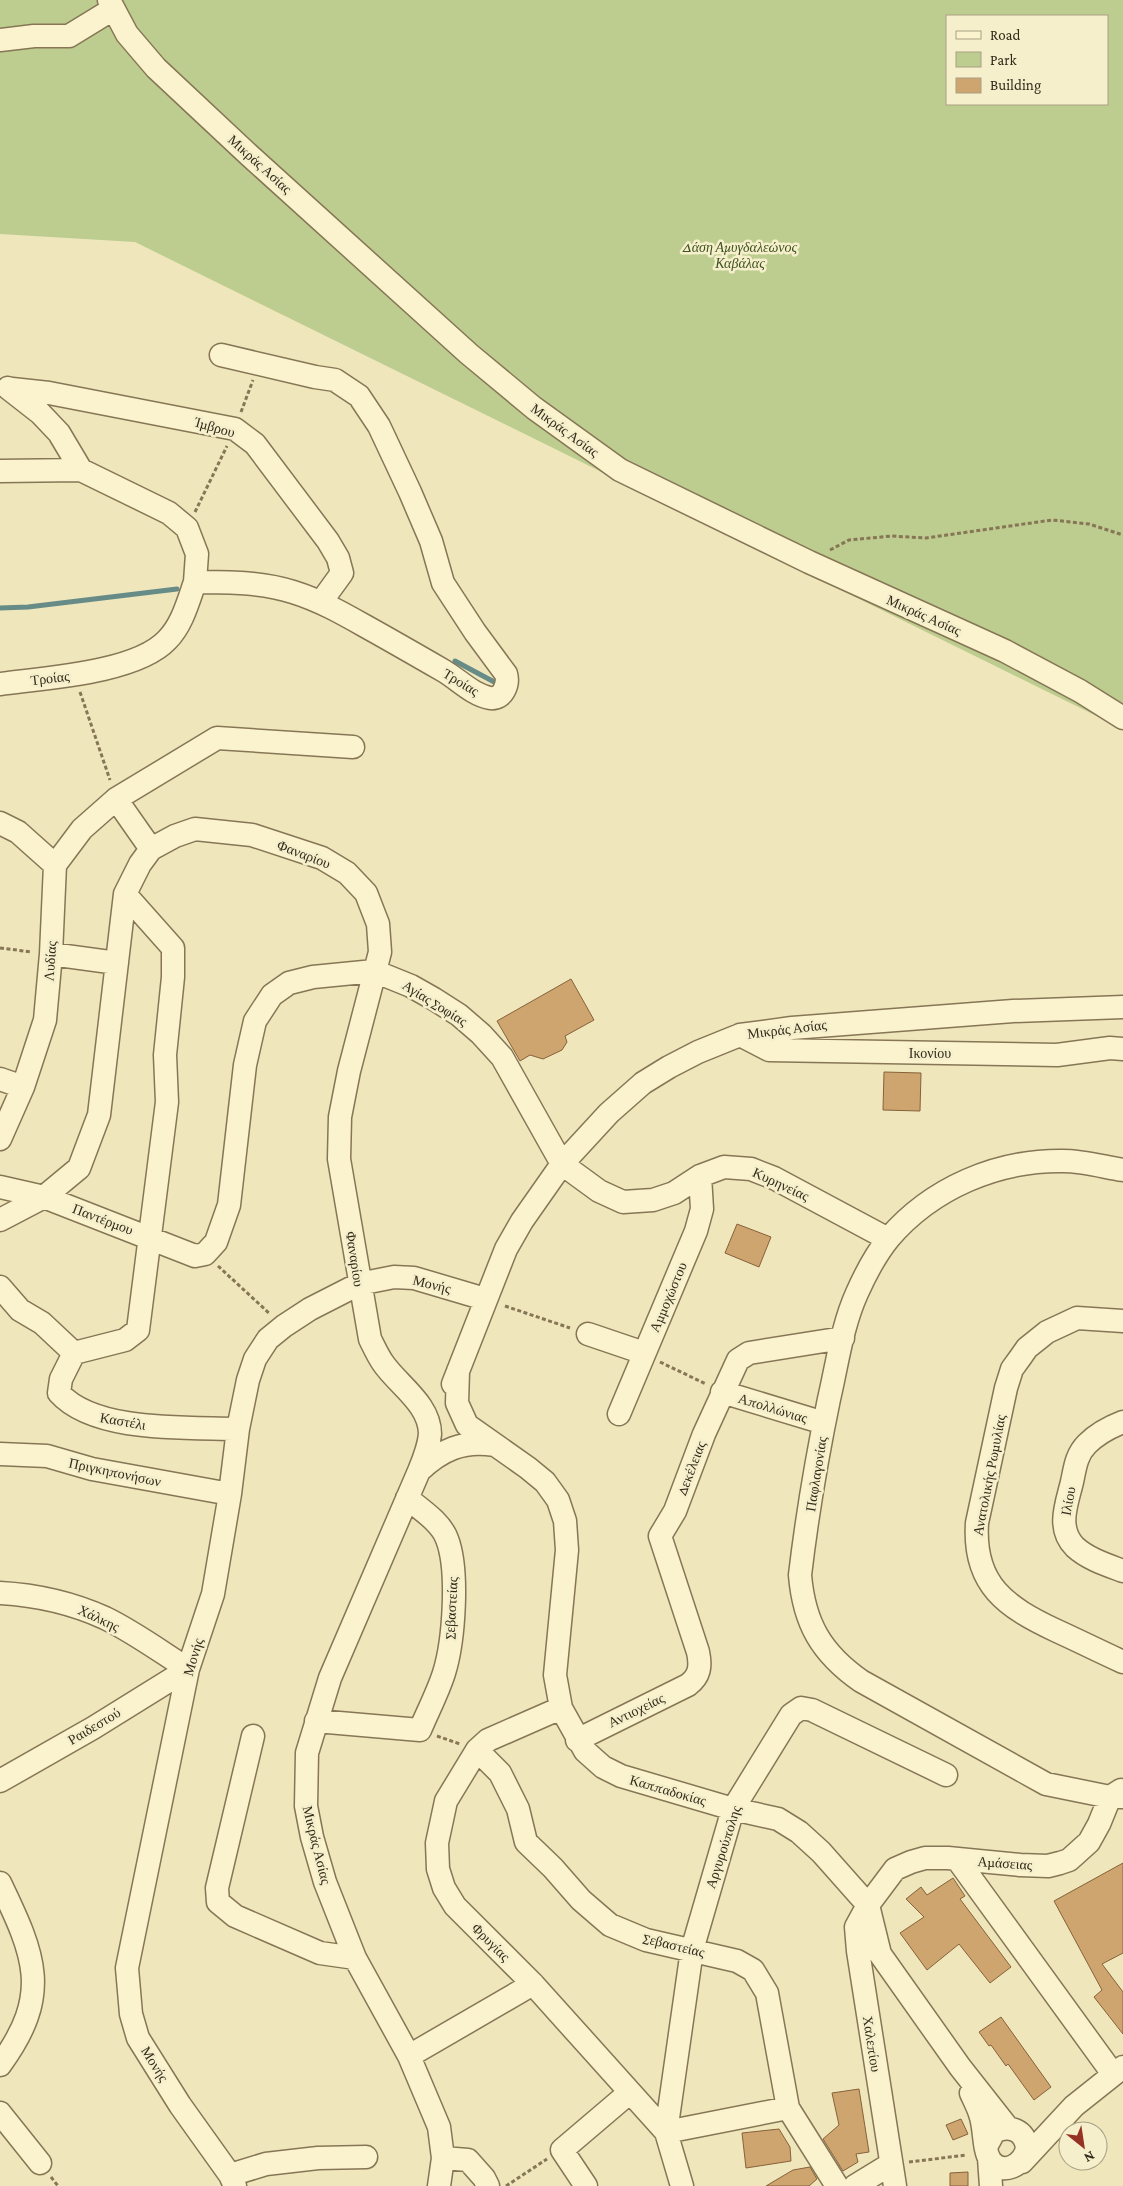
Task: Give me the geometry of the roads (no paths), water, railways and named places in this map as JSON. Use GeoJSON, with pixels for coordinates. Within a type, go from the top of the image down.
{"type":"FeatureCollection","features":[{"type":"Feature","properties":{"kind":"street"},"geometry":{"type":"LineString","coordinates":[[0,40],[34,36],[70,36],[111,4]]}},
{"type":"Feature","properties":{"kind":"street","name":"Μικράς Ασίας"},"geometry":{"type":"LineString","coordinates":[[111,4],[127,34],[156,68],[462,347],[534,408],[620,470],[809,562],[1005,651],[1123,718]]}},
{"type":"Feature","properties":{"kind":"street","name":"Τροίας"},"geometry":{"type":"LineString","coordinates":[[0,684],[114,667],[154,651],[168,640],[179,623],[195,582],[230,582],[274,587],[321,602],[439,668],[476,693],[492,698],[500,696],[508,681],[506,674],[475,632],[443,583],[431,541],[410,492],[379,426],[359,396],[335,380],[221,355]]}},
{"type":"Feature","properties":{"kind":"street","name":"Ίμβρου"},"geometry":{"type":"LineString","coordinates":[[6,387],[49,393],[235,429],[255,444],[328,541],[338,558],[342,573],[321,602]]}},
{"type":"Feature","properties":{"kind":"street","name":"Ίμβρου"},"geometry":{"type":"LineString","coordinates":[[6,387],[59,433],[81,470]]}},
{"type":"Feature","properties":{"kind":"street"},"geometry":{"type":"LineString","coordinates":[[0,471],[81,470],[169,512],[188,528],[198,554],[195,582]]}},
{"type":"Feature","properties":{"kind":"street"},"geometry":{"type":"LineString","coordinates":[[0,823],[18,832],[54,864],[82,829],[116,799],[218,738],[353,747]]}},
{"type":"Feature","properties":{"kind":"street"},"geometry":{"type":"LineString","coordinates":[[116,799],[151,849]]}},
{"type":"Feature","properties":{"kind":"street","name":"Φαναρίου"},"geometry":{"type":"LineString","coordinates":[[0,1220],[44,1197],[79,1168],[99,1115],[126,894],[140,864],[151,849],[195,829],[252,835],[322,858],[347,873],[366,893],[378,924],[381,941],[380,952],[349,1071],[340,1118],[339,1159],[359,1284],[370,1339],[383,1363],[402,1384]]}},
{"type":"Feature","properties":{"kind":"street","name":"Λυδίας"},"geometry":{"type":"LineString","coordinates":[[0,1139],[23,1087],[45,1020],[51,954],[54,864]]}},
{"type":"Feature","properties":{"kind":"street"},"geometry":{"type":"LineString","coordinates":[[0,1287],[20,1310],[42,1323],[74,1353],[125,1340],[138,1330],[167,1102],[166,1054],[173,977],[173,948],[126,894]]}},
{"type":"Feature","properties":{"kind":"street"},"geometry":{"type":"LineString","coordinates":[[51,954],[117,963]]}},
{"type":"Feature","properties":{"kind":"street","name":"Αγίας Σοφίας"},"geometry":{"type":"LineString","coordinates":[[205,1254],[216,1242],[229,1205],[245,1065],[255,1021],[272,996],[289,983],[313,977],[374,971],[411,986],[459,1015],[481,1034],[502,1057],[562,1164]]}},
{"type":"Feature","properties":{"kind":"street","name":"Μικράς Ασίας"},"geometry":{"type":"LineString","coordinates":[[458,1417],[456,1390],[458,1370],[510,1242],[522,1221],[562,1164],[609,1113],[643,1083],[698,1052],[740,1035],[839,1023],[1013,1011],[1123,1008]]}},
{"type":"Feature","properties":{"kind":"street","name":"Ικονίου"},"geometry":{"type":"LineString","coordinates":[[740,1035],[769,1050],[1057,1055],[1110,1048],[1123,1049]]}},
{"type":"Feature","properties":{"kind":"street"},"geometry":{"type":"LineString","coordinates":[[0,1079],[23,1087]]}},
{"type":"Feature","properties":{"kind":"street","name":"Παφλαγονίας"},"geometry":{"type":"LineString","coordinates":[[1119,1794],[1046,1784],[846,1671],[828,1653],[814,1634],[802,1596],[800,1575],[824,1423],[843,1338],[856,1295],[888,1239],[925,1205],[949,1189],[994,1170],[1064,1161],[1123,1170]]}},
{"type":"Feature","properties":{"kind":"street","name":"Κυρηνείας"},"geometry":{"type":"LineString","coordinates":[[562,1164],[599,1191],[623,1202],[653,1200],[674,1193],[700,1176],[724,1167],[751,1169],[774,1178],[888,1239]]}},
{"type":"Feature","properties":{"kind":"street","name":"Αμμοχώστου"},"geometry":{"type":"LineString","coordinates":[[619,1414],[696,1231],[702,1209],[700,1176]]}},
{"type":"Feature","properties":{"kind":"street","name":"Παντέρμου"},"geometry":{"type":"LineString","coordinates":[[0,1188],[44,1197],[195,1256],[205,1254]]}},
{"type":"Feature","properties":{"kind":"street","name":"Μονής"},"geometry":{"type":"LineString","coordinates":[[233,2181],[180,2105],[138,2038],[131,2014],[127,1968],[188,1669],[213,1594],[230,1494],[238,1429],[248,1380],[255,1360],[268,1339],[310,1309],[359,1284],[394,1277],[414,1278],[485,1300]]}},
{"type":"Feature","properties":{"kind":"street","name":"Ανατολικής Ρωμυλίας"},"geometry":{"type":"LineString","coordinates":[[1123,1322],[1076,1318],[1036,1340],[1027,1348],[1012,1369],[1006,1388],[979,1513],[976,1543],[983,1572],[990,1585],[1010,1605],[1036,1621],[1123,1662]]}},
{"type":"Feature","properties":{"kind":"street"},"geometry":{"type":"LineString","coordinates":[[588,1334],[644,1354]]}},
{"type":"Feature","properties":{"kind":"street","name":"Δεκέλειας"},"geometry":{"type":"LineString","coordinates":[[695,1680],[701,1665],[698,1652],[660,1536],[675,1511],[722,1392],[738,1360],[749,1354],[843,1338]]}},
{"type":"Feature","properties":{"kind":"street","name":"Καστέλι"},"geometry":{"type":"LineString","coordinates":[[74,1353],[61,1379],[60,1393],[67,1402],[86,1413],[145,1426],[238,1429]]}},
{"type":"Feature","properties":{"kind":"street"},"geometry":{"type":"LineString","coordinates":[[402,1384],[417,1400],[429,1431],[437,1445],[453,1447],[469,1443],[499,1448]]}},
{"type":"Feature","properties":{"kind":"street","name":"Καππαδοκίας"},"geometry":{"type":"LineString","coordinates":[[402,1384],[458,1417],[545,1482],[558,1500],[564,1521],[567,1550],[555,1675],[561,1708],[584,1750],[603,1767],[621,1776],[733,1809],[778,1819],[799,1832],[821,1852],[868,1905],[880,1954],[960,2067]]}},
{"type":"Feature","properties":{"kind":"street","name":"Απολλώνιας"},"geometry":{"type":"LineString","coordinates":[[722,1392],[824,1423]]}},
{"type":"Feature","properties":{"kind":"street"},"geometry":{"type":"LineString","coordinates":[[419,1471],[429,1461],[466,1437],[458,1417],[434,1416],[429,1431]]}},
{"type":"Feature","properties":{"kind":"street","name":"Ιλίου"},"geometry":{"type":"LineString","coordinates":[[1123,1422],[1104,1431],[1086,1444],[1080,1453],[1074,1464],[1072,1483],[1066,1499],[1064,1522],[1067,1536],[1074,1546],[1094,1559],[1123,1571]]}},
{"type":"Feature","properties":{"kind":"street","name":"Μικράς Ασίας"},"geometry":{"type":"LineString","coordinates":[[429,1431],[426,1452],[419,1471],[330,1678],[307,1753],[306,1806],[325,1882],[355,1958],[409,2056],[439,2127],[443,2158],[439,2186]]}},
{"type":"Feature","properties":{"kind":"street","name":"Πριγκηπονήσων"},"geometry":{"type":"LineString","coordinates":[[0,1454],[47,1456],[92,1469],[230,1494]]}},
{"type":"Feature","properties":{"kind":"street","name":"Σεβαστείας"},"geometry":{"type":"LineString","coordinates":[[316,1721],[420,1730],[444,1672],[453,1624],[452,1560],[447,1538],[433,1520],[407,1498]]}},
{"type":"Feature","properties":{"kind":"street","name":"Χάλκης"},"geometry":{"type":"LineString","coordinates":[[0,1594],[47,1599],[106,1619],[188,1669]]}},
{"type":"Feature","properties":{"kind":"street","name":"Ραιδεστού"},"geometry":{"type":"LineString","coordinates":[[0,1781],[93,1728],[188,1669]]}},
{"type":"Feature","properties":{"kind":"street","name":"Αντιοχείας"},"geometry":{"type":"LineString","coordinates":[[577,1740],[695,1680]]}},
{"type":"Feature","properties":{"kind":"street","name":"Φρυγίας"},"geometry":{"type":"LineString","coordinates":[[561,1708],[488,1740],[477,1750],[446,1801],[437,1844],[438,1869],[444,1888],[455,1906],[533,1984],[666,2132],[682,2186]]}},
{"type":"Feature","properties":{"kind":"street","name":"Αργυρούπολης"},"geometry":{"type":"LineString","coordinates":[[666,2132],[692,1950],[733,1809],[791,1715],[801,1708],[812,1710],[946,1775]]}},
{"type":"Feature","properties":{"kind":"street"},"geometry":{"type":"LineString","coordinates":[[253,1736],[217,1888],[218,1902],[235,1916],[320,1953],[355,1958]]}},
{"type":"Feature","properties":{"kind":"street","name":"Σεβαστείας"},"geometry":{"type":"LineString","coordinates":[[477,1750],[500,1773],[518,1809],[526,1842],[553,1868],[581,1900],[610,1925],[646,1940],[737,1961],[753,1970],[767,1993],[788,2108]]}},
{"type":"Feature","properties":{"kind":"street","name":"Αμάσειας"},"geometry":{"type":"LineString","coordinates":[[868,1905],[895,1869],[925,1858],[1048,1866],[1069,1860],[1089,1842],[1119,1794]]}},
{"type":"Feature","properties":{"kind":"street"},"geometry":{"type":"LineString","coordinates":[[957,1859],[1118,2071],[1074,2106],[1020,2163],[1006,2168],[993,2163],[988,2152],[994,2132],[1012,2129],[1074,2106]]}},
{"type":"Feature","properties":{"kind":"street"},"geometry":{"type":"LineString","coordinates":[[0,1882],[28,1946],[34,1970],[30,2012],[20,2037],[0,2066]]}},
{"type":"Feature","properties":{"kind":"street","name":"Χαλεπίου"},"geometry":{"type":"LineString","coordinates":[[868,1905],[856,1927],[858,1951],[895,2186]]}},
{"type":"Feature","properties":{"kind":"street"},"geometry":{"type":"LineString","coordinates":[[409,2056],[533,1984]]}},
{"type":"Feature","properties":{"kind":"street"},"geometry":{"type":"LineString","coordinates":[[960,2067],[1012,2129],[1026,2141],[1026,2156],[1020,2163],[1011,2186]]}},
{"type":"Feature","properties":{"kind":"street"},"geometry":{"type":"LineString","coordinates":[[960,2067],[981,2115],[988,2152],[991,2186]]}},
{"type":"Feature","properties":{"kind":"street"},"geometry":{"type":"LineString","coordinates":[[586,2186],[562,2150],[629,2093]]}},
{"type":"Feature","properties":{"kind":"street"},"geometry":{"type":"LineString","coordinates":[[666,2132],[788,2108],[837,2186]]}},
{"type":"Feature","properties":{"kind":"street"},"geometry":{"type":"LineString","coordinates":[[0,2113],[40,2163]]}},
{"type":"Feature","properties":{"kind":"street"},"geometry":{"type":"LineString","coordinates":[[233,2181],[266,2164],[318,2158],[366,2157]]}},
{"type":"Feature","properties":{"kind":"street"},"geometry":{"type":"LineString","coordinates":[[443,2158],[468,2160],[484,2178],[488,2186]]}},
{"type":"Feature","properties":{"kind":"street"},"geometry":{"type":"LineString","coordinates":[[855,2186],[891,2164]]}},
{"type":"Feature","properties":{"kind":"waterway"},"geometry":{"type":"LineString","coordinates":[[0,608],[28,607],[177,589]]}},
{"type":"Feature","properties":{"kind":"waterway"},"geometry":{"type":"LineString","coordinates":[[455,661],[498,684]]}},
{"type":"Feature","properties":{"kind":"park label","name":"Δάση Αμυγδαλεώνος Καβάλας"},"geometry":{"type":"Point","coordinates":[740,256]}}]}
